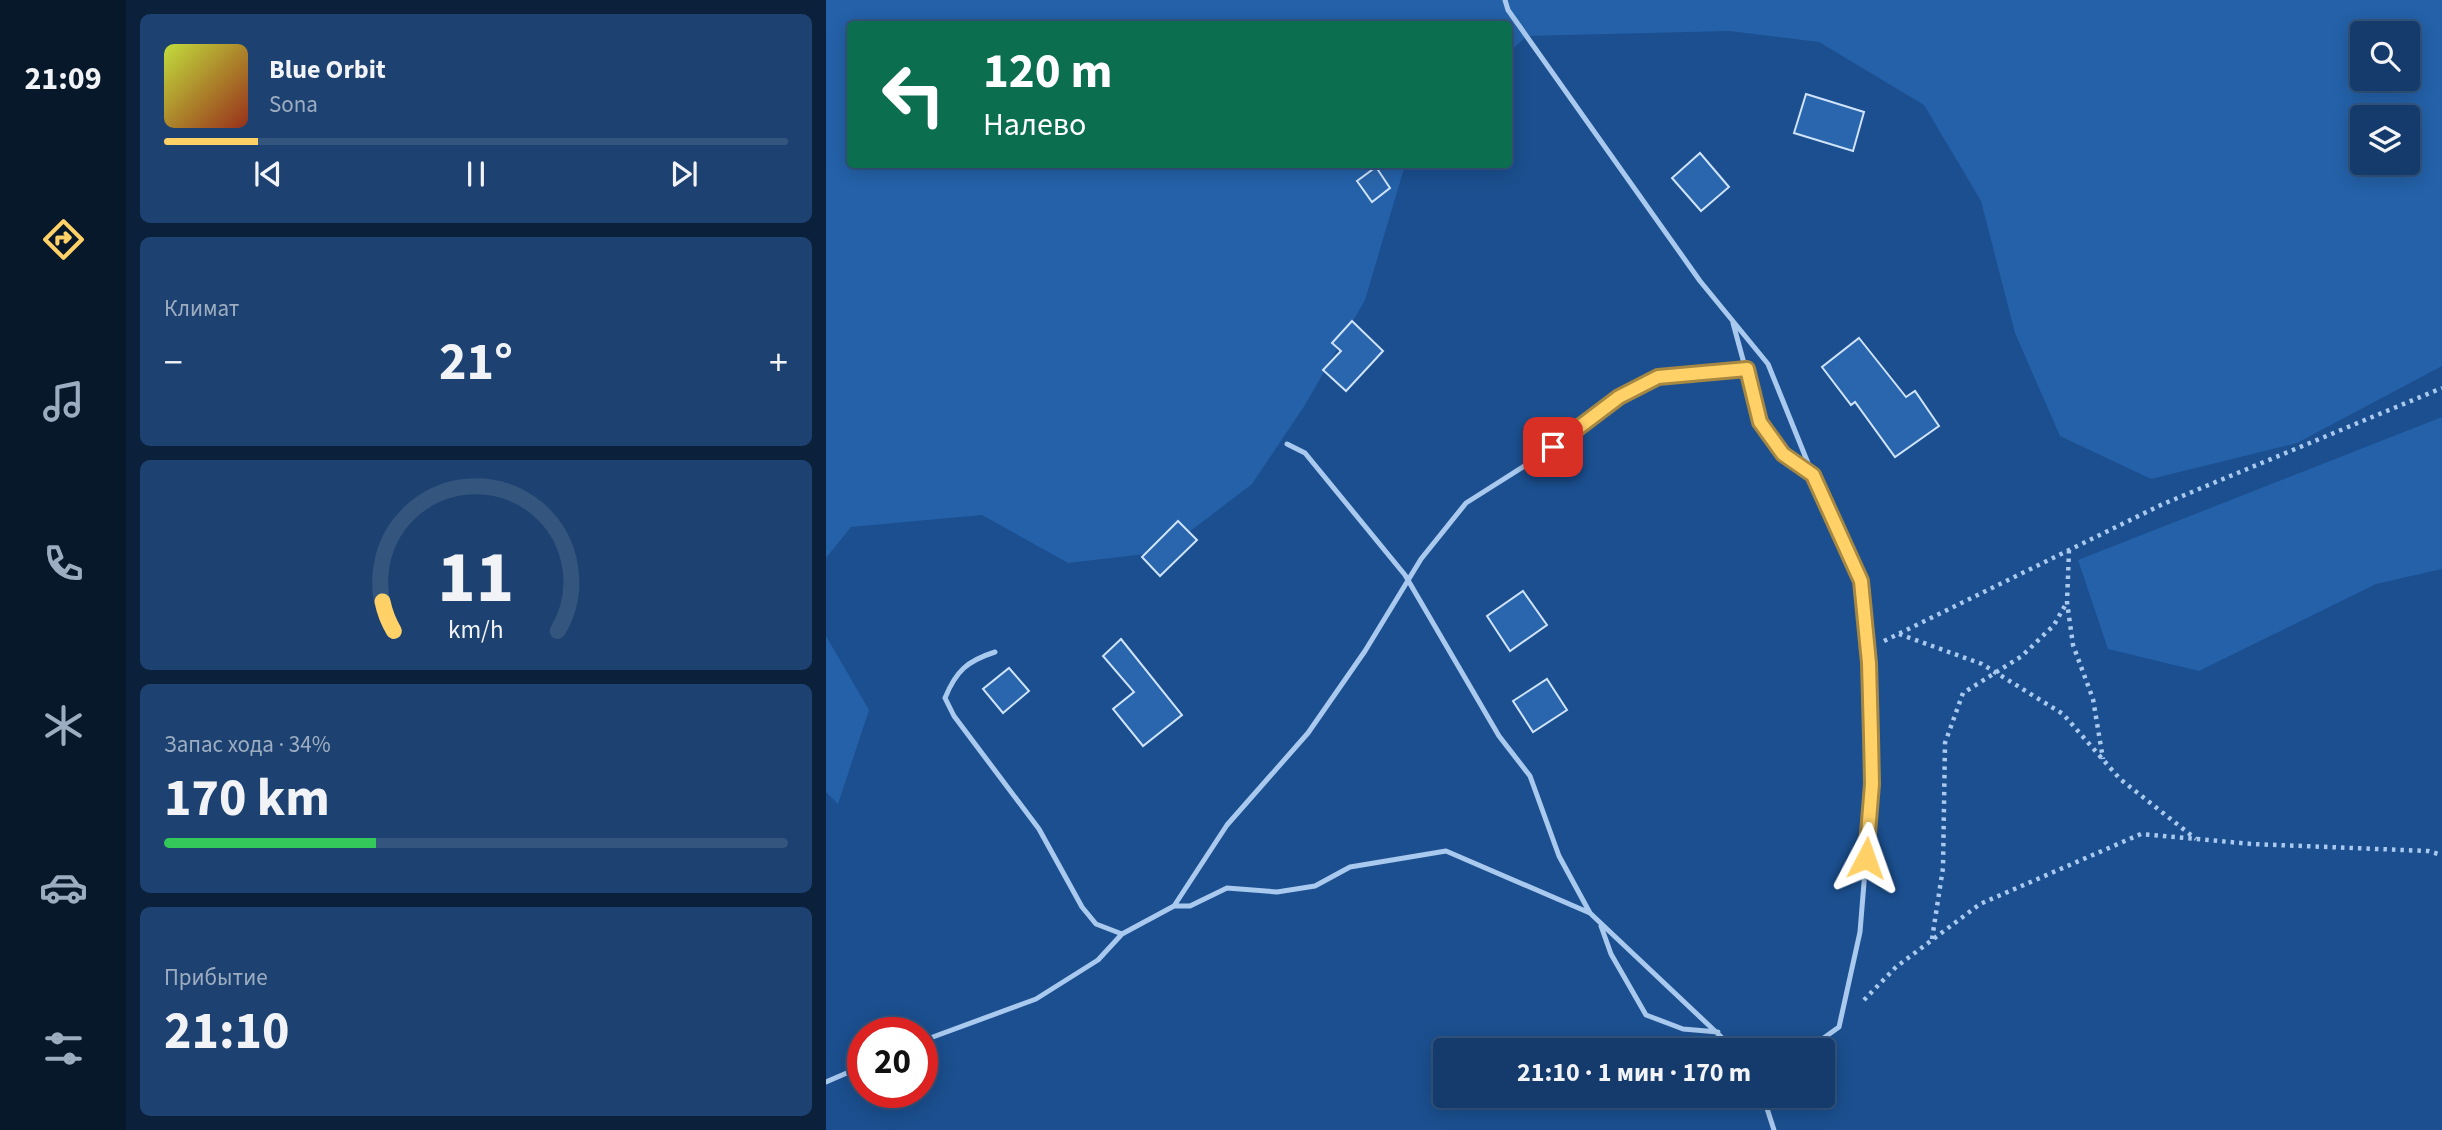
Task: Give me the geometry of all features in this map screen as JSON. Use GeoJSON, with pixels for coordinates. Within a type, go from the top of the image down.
{"type":"FeatureCollection","features":[{"type":"Feature","properties":{"kind":"lane"},"geometry":{"type":"LineString","coordinates":[[1505,0],[1508,10],[1588,126],[1700,281],[1768,364],[1813,475],[1861,581],[1868,649],[1872,784],[1860,932],[1839,1027],[1824,1038]]}},
{"type":"Feature","properties":{"kind":"lane"},"geometry":{"type":"LineString","coordinates":[[1732,320],[1760,422],[1783,454],[1813,475]]}},
{"type":"Feature","properties":{"kind":"lane"},"geometry":{"type":"LineString","coordinates":[[1174,906],[1227,825],[1308,733],[1421,559],[1466,503],[1553,447],[1619,397],[1658,377],[1747,369]]}},
{"type":"Feature","properties":{"kind":"lane"},"geometry":{"type":"LineString","coordinates":[[1287,444],[1305,453],[1409,581],[1499,736],[1530,776],[1559,856],[1590,913],[1724,1038]]}},
{"type":"Feature","properties":{"kind":"lane"},"geometry":{"type":"LineString","coordinates":[[995,652],[981,656],[955,674],[946,698],[954,716],[1039,829],[1082,907],[1096,924],[1122,934]]}},
{"type":"Feature","properties":{"kind":"lane"},"geometry":{"type":"LineString","coordinates":[[938,1035],[1036,999],[1098,960],[1122,934],[1174,906],[1190,906],[1227,888],[1278,892],[1315,886],[1349,867],[1446,851],[1590,913]]}},
{"type":"Feature","properties":{"kind":"lane"},"geometry":{"type":"LineString","coordinates":[[1600,923],[1611,954],[1646,1015],[1683,1029],[1718,1032]]}},
{"type":"Feature","properties":{"kind":"lane"},"geometry":{"type":"LineString","coordinates":[[826,1082],[847,1073]]}},
{"type":"Feature","properties":{"kind":"lane"},"geometry":{"type":"LineString","coordinates":[[1767,1108],[1774,1130]]}},
{"type":"Feature","properties":{"kind":"path"},"geometry":{"type":"LineString","coordinates":[[1868,649],[2163,504],[2442,388]]}},
{"type":"Feature","properties":{"kind":"path"},"geometry":{"type":"LineString","coordinates":[[2069,550],[2067,602],[2073,645],[2093,699],[2104,760]]}},
{"type":"Feature","properties":{"kind":"path"},"geometry":{"type":"LineString","coordinates":[[1932,940],[1942,868],[1945,743],[1963,693],[2022,656],[2054,625],[2067,602]]}},
{"type":"Feature","properties":{"kind":"path"},"geometry":{"type":"LineString","coordinates":[[1898,634],[1982,664],[2063,714],[2120,779],[2197,839]]}},
{"type":"Feature","properties":{"kind":"path"},"geometry":{"type":"LineString","coordinates":[[1839,1027],[1896,967],[1980,904],[2141,834],[2442,855]]}},
{"type":"Feature","properties":{"kind":"shaded area"},"geometry":{"type":"Polygon","coordinates":[[[826,0],[2442,0],[2442,366],[2297,443],[2151,479],[2060,436],[2015,333],[1981,201],[1924,105],[1819,42],[1729,31],[1527,36],[1512,49],[1512,21],[847,21],[847,168],[1404,168],[1365,300],[1305,405],[1252,484],[1163,552],[1068,563],[982,515],[851,527],[826,558],[826,0]]]}},
{"type":"Feature","properties":{"kind":"shaded area"},"geometry":{"type":"Polygon","coordinates":[[[2442,417],[2442,569],[2376,584],[2199,671],[2108,649],[2078,560],[2442,417]]]}},
{"type":"Feature","properties":{"kind":"shaded area"},"geometry":{"type":"Polygon","coordinates":[[[826,636],[869,710],[838,804],[826,792],[826,636]]]}},
{"type":"Feature","properties":{"kind":"building"},"geometry":{"type":"Polygon","coordinates":[[[1806,94],[1864,112],[1853,151],[1794,133],[1806,94]]]}},
{"type":"Feature","properties":{"kind":"building"},"geometry":{"type":"Polygon","coordinates":[[[1700,153],[1729,187],[1701,211],[1672,178],[1700,153]]]}},
{"type":"Feature","properties":{"kind":"building"},"geometry":{"type":"Polygon","coordinates":[[[1377,168],[1390,188],[1372,202],[1357,181],[1377,168]]]}},
{"type":"Feature","properties":{"kind":"building"},"geometry":{"type":"Polygon","coordinates":[[[1352,321],[1383,351],[1346,391],[1323,370],[1341,351],[1332,343],[1352,321]]]}},
{"type":"Feature","properties":{"kind":"building"},"geometry":{"type":"Polygon","coordinates":[[[1859,338],[1906,397],[1915,391],[1939,426],[1895,457],[1855,402],[1851,405],[1822,367],[1859,338]]]}},
{"type":"Feature","properties":{"kind":"building"},"geometry":{"type":"Polygon","coordinates":[[[1178,521],[1197,540],[1160,576],[1142,557],[1178,521]]]}},
{"type":"Feature","properties":{"kind":"building"},"geometry":{"type":"Polygon","coordinates":[[[1523,591],[1547,625],[1510,651],[1487,616],[1523,591]]]}},
{"type":"Feature","properties":{"kind":"building"},"geometry":{"type":"Polygon","coordinates":[[[1121,639],[1182,715],[1143,746],[1113,709],[1134,692],[1103,656],[1121,639]]]}},
{"type":"Feature","properties":{"kind":"building"},"geometry":{"type":"Polygon","coordinates":[[[1009,668],[1029,691],[1003,713],[983,689],[1009,668]]]}},
{"type":"Feature","properties":{"kind":"building"},"geometry":{"type":"Polygon","coordinates":[[[1547,679],[1567,710],[1533,732],[1513,701],[1547,679]]]}},
{"type":"Feature","properties":{"kind":"route"},"geometry":{"type":"LineString","coordinates":[[1553,447],[1619,397],[1658,377],[1747,369],[1760,422],[1783,454],[1813,475],[1861,581],[1869,663],[1872,784],[1866,858]]}}]}
